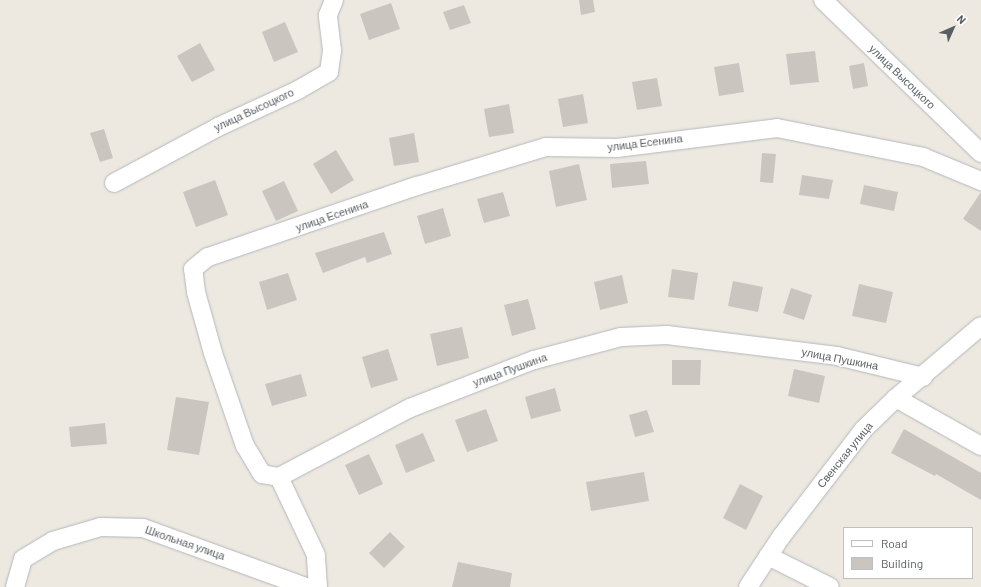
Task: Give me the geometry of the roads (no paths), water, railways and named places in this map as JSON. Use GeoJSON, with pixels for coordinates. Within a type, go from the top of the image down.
{"type":"FeatureCollection","features":[{"type":"Feature","properties":{"kind":"street","name":"улица Высоцкого"},"geometry":{"type":"LineString","coordinates":[[114,183],[218,127],[298,90],[329,72],[332,50],[328,15],[334,0]]}},
{"type":"Feature","properties":{"kind":"street","name":"улица Высоцкого"},"geometry":{"type":"LineString","coordinates":[[823,0],[981,153]]}},
{"type":"Feature","properties":{"kind":"street","name":"улица Есенина"},"geometry":{"type":"LineString","coordinates":[[279,477],[262,474],[245,446],[212,353],[196,292],[193,269],[208,257],[417,186],[546,147],[617,148],[777,128],[923,157],[981,180]]}},
{"type":"Feature","properties":{"kind":"street","name":"Свенская улица"},"geometry":{"type":"LineString","coordinates":[[748,587],[768,556],[863,430],[896,398],[924,377],[981,326]]}},
{"type":"Feature","properties":{"kind":"street","name":"улица Пушкина"},"geometry":{"type":"LineString","coordinates":[[279,477],[410,408],[534,360],[621,337],[667,335],[701,338],[837,356],[924,377]]}},
{"type":"Feature","properties":{"kind":"street"},"geometry":{"type":"LineString","coordinates":[[896,398],[981,446]]}},
{"type":"Feature","properties":{"kind":"street"},"geometry":{"type":"LineString","coordinates":[[279,477],[316,554],[318,587]]}},
{"type":"Feature","properties":{"kind":"street","name":"Школьная улица"},"geometry":{"type":"LineString","coordinates":[[15,587],[23,559],[53,541],[101,527],[143,528],[306,587]]}},
{"type":"Feature","properties":{"kind":"street"},"geometry":{"type":"LineString","coordinates":[[768,556],[830,587]]}}]}
